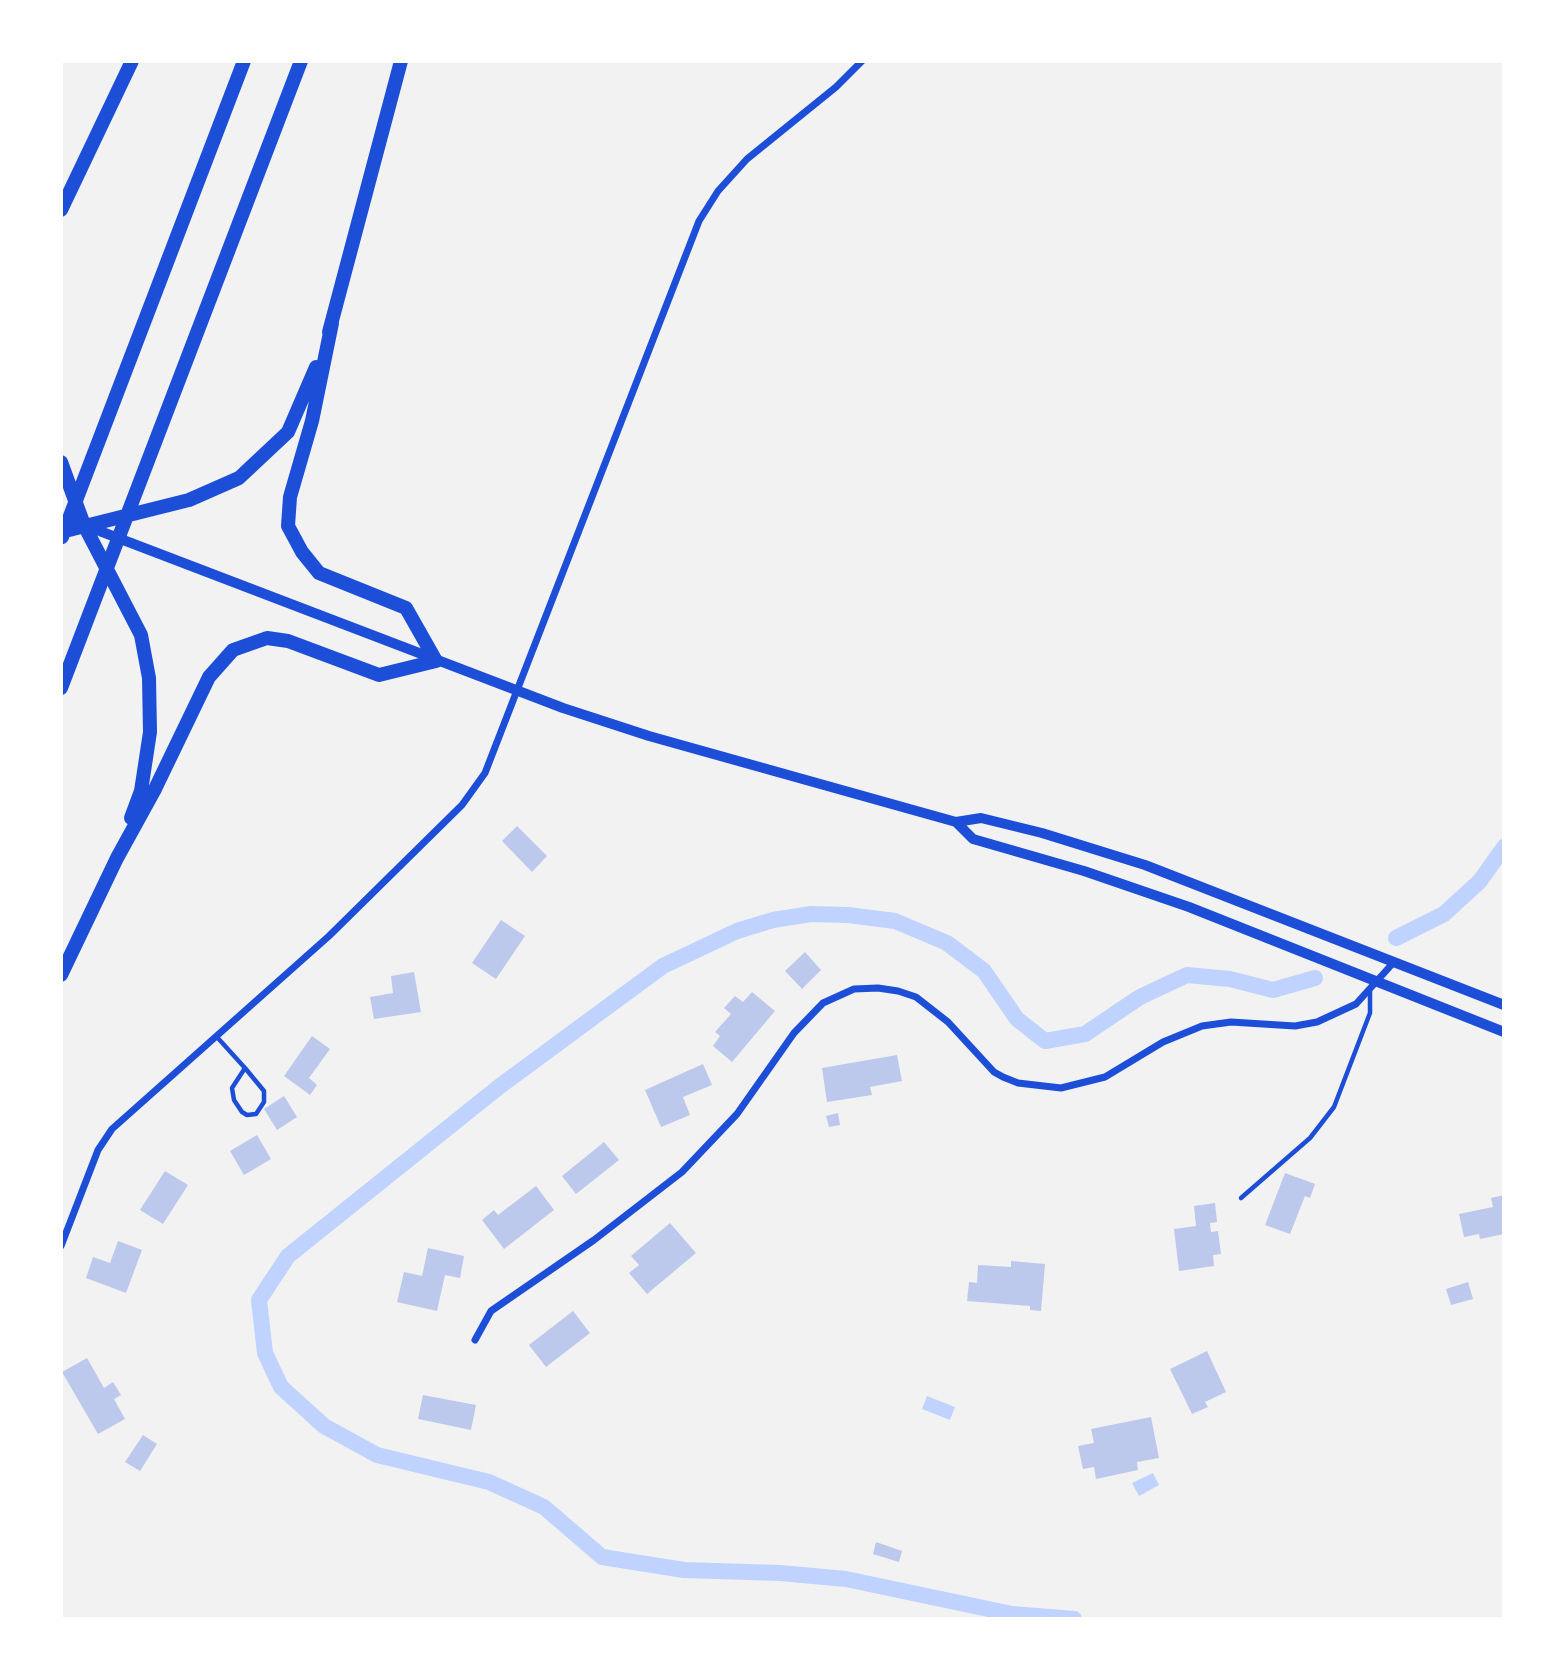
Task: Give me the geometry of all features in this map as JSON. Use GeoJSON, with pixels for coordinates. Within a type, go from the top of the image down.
{"type":"FeatureCollection","features":[{"type":"Feature","properties":{"kind":"highway"},"geometry":{"type":"LineString","coordinates":[[61,216],[64,204],[132,61]]}},
{"type":"Feature","properties":{"kind":"highway"},"geometry":{"type":"LineString","coordinates":[[61,539],[244,61]]}},
{"type":"Feature","properties":{"kind":"highway"},"geometry":{"type":"LineString","coordinates":[[61,688],[301,61]]}},
{"type":"Feature","properties":{"kind":"highway"},"geometry":{"type":"LineString","coordinates":[[61,975],[209,677],[233,650],[267,638],[288,641],[379,675],[436,661],[406,608],[319,573],[302,552],[288,526],[290,497],[312,421],[332,323],[401,61]]}},
{"type":"Feature","properties":{"kind":"highway"},"geometry":{"type":"LineString","coordinates":[[61,532],[189,500],[239,478],[288,432],[332,323]]}},
{"type":"Feature","properties":{"kind":"highway"},"geometry":{"type":"LineString","coordinates":[[61,462],[84,525],[141,635],[149,678],[150,732],[141,790],[117,859]]}},
{"type":"Feature","properties":{"kind":"main road"},"geometry":{"type":"LineString","coordinates":[[84,525],[563,708],[649,736],[956,822],[981,818],[1042,833],[1145,865],[1504,1005]]}},
{"type":"Feature","properties":{"kind":"main road"},"geometry":{"type":"LineString","coordinates":[[956,822],[972,839],[1135,887],[1189,906],[1346,969],[1373,985],[1504,1032]]}},
{"type":"Feature","properties":{"kind":"street"},"geometry":{"type":"LineString","coordinates":[[61,1246],[97,1150],[112,1129],[329,936],[433,836],[462,805],[485,774],[699,221],[718,191],[747,159],[836,87],[862,61]]}},
{"type":"Feature","properties":{"kind":"street"},"geometry":{"type":"LineString","coordinates":[[475,1340],[491,1311],[594,1240],[682,1172],[737,1115],[794,1032],[823,1003],[854,989],[898,991],[916,997],[948,1022],[994,1072],[1018,1083],[1061,1088],[1105,1077],[1163,1042],[1202,1026],[1231,1022],[1295,1026],[1317,1022],[1356,1004],[1390,960]]}},
{"type":"Feature","properties":{"kind":"lane"},"geometry":{"type":"LineString","coordinates":[[1241,1198],[1310,1138],[1329,1114],[1370,1013],[1373,985]]}},
{"type":"Feature","properties":{"kind":"lane"},"geometry":{"type":"LineString","coordinates":[[216,1035],[245,1068],[264,1091],[264,1102],[256,1114],[247,1115],[242,1112],[234,1100],[232,1088],[245,1068]]}},
{"type":"Feature","properties":{"kind":"water"},"geometry":{"type":"Polygon","coordinates":[[[927,1396],[955,1407],[950,1420],[922,1409],[927,1396]]]}},
{"type":"Feature","properties":{"kind":"water"},"geometry":{"type":"Polygon","coordinates":[[[1153,1473],[1159,1485],[1139,1496],[1132,1483],[1153,1473]]]}},
{"type":"Feature","properties":{"kind":"building"},"geometry":{"type":"Polygon","coordinates":[[[517,826],[547,856],[532,872],[502,841],[517,826]]]}},
{"type":"Feature","properties":{"kind":"building"},"geometry":{"type":"Polygon","coordinates":[[[501,920],[525,936],[496,979],[472,963],[501,920]]]}},
{"type":"Feature","properties":{"kind":"building"},"geometry":{"type":"Polygon","coordinates":[[[805,952],[821,970],[802,989],[785,971],[805,952]]]}},
{"type":"Feature","properties":{"kind":"building"},"geometry":{"type":"Polygon","coordinates":[[[414,972],[421,1012],[374,1019],[370,997],[393,993],[391,976],[414,972]]]}},
{"type":"Feature","properties":{"kind":"building"},"geometry":{"type":"Polygon","coordinates":[[[752,992],[775,1011],[732,1062],[713,1046],[720,1036],[715,1032],[731,1014],[724,1008],[735,996],[743,1002],[752,992]]]}},
{"type":"Feature","properties":{"kind":"building"},"geometry":{"type":"Polygon","coordinates":[[[312,1036],[330,1049],[309,1078],[317,1085],[310,1095],[284,1076],[312,1036]]]}},
{"type":"Feature","properties":{"kind":"building"},"geometry":{"type":"Polygon","coordinates":[[[897,1055],[902,1081],[870,1087],[872,1095],[827,1102],[822,1068],[897,1055]]]}},
{"type":"Feature","properties":{"kind":"building"},"geometry":{"type":"Polygon","coordinates":[[[703,1064],[712,1085],[683,1097],[690,1115],[661,1127],[645,1090],[703,1064]]]}},
{"type":"Feature","properties":{"kind":"building"},"geometry":{"type":"Polygon","coordinates":[[[284,1096],[297,1117],[277,1130],[264,1109],[284,1096]]]}},
{"type":"Feature","properties":{"kind":"building"},"geometry":{"type":"Polygon","coordinates":[[[838,1113],[840,1125],[829,1127],[826,1116],[838,1113]]]}},
{"type":"Feature","properties":{"kind":"building"},"geometry":{"type":"Polygon","coordinates":[[[257,1135],[271,1159],[244,1175],[230,1151],[257,1135]]]}},
{"type":"Feature","properties":{"kind":"building"},"geometry":{"type":"Polygon","coordinates":[[[604,1142],[619,1160],[576,1194],[562,1176],[604,1142]]]}},
{"type":"Feature","properties":{"kind":"building"},"geometry":{"type":"Polygon","coordinates":[[[165,1171],[188,1185],[163,1224],[140,1210],[165,1171]]]}},
{"type":"Feature","properties":{"kind":"building"},"geometry":{"type":"Polygon","coordinates":[[[1285,1173],[1315,1184],[1310,1198],[1305,1196],[1290,1234],[1265,1225],[1285,1173]]]}},
{"type":"Feature","properties":{"kind":"building"},"geometry":{"type":"Polygon","coordinates":[[[536,1186],[554,1210],[504,1249],[482,1220],[494,1210],[498,1215],[536,1186]]]}},
{"type":"Feature","properties":{"kind":"building"},"geometry":{"type":"Polygon","coordinates":[[[1504,1195],[1504,1234],[1480,1239],[1479,1234],[1464,1237],[1459,1214],[1493,1207],[1491,1198],[1504,1195]]]}},
{"type":"Feature","properties":{"kind":"building"},"geometry":{"type":"Polygon","coordinates":[[[1215,1203],[1217,1222],[1210,1223],[1211,1232],[1218,1231],[1221,1254],[1213,1255],[1214,1266],[1179,1271],[1174,1229],[1196,1226],[1194,1206],[1215,1203]]]}},
{"type":"Feature","properties":{"kind":"building"},"geometry":{"type":"Polygon","coordinates":[[[670,1223],[696,1253],[647,1294],[629,1273],[639,1265],[631,1256],[670,1223]]]}},
{"type":"Feature","properties":{"kind":"building"},"geometry":{"type":"Polygon","coordinates":[[[118,1241],[142,1250],[126,1293],[86,1278],[93,1257],[110,1263],[118,1241]]]}},
{"type":"Feature","properties":{"kind":"building"},"geometry":{"type":"Polygon","coordinates":[[[428,1248],[464,1256],[460,1278],[445,1275],[437,1311],[397,1302],[404,1272],[422,1276],[428,1248]]]}},
{"type":"Feature","properties":{"kind":"building"},"geometry":{"type":"Polygon","coordinates":[[[1011,1261],[1045,1264],[1041,1311],[1030,1310],[1030,1306],[967,1301],[969,1282],[977,1283],[978,1265],[1011,1267],[1011,1261]]]}},
{"type":"Feature","properties":{"kind":"building"},"geometry":{"type":"Polygon","coordinates":[[[1468,1282],[1473,1299],[1451,1305],[1446,1289],[1468,1282]]]}},
{"type":"Feature","properties":{"kind":"building"},"geometry":{"type":"Polygon","coordinates":[[[573,1311],[590,1333],[546,1367],[529,1345],[573,1311]]]}},
{"type":"Feature","properties":{"kind":"building"},"geometry":{"type":"Polygon","coordinates":[[[1207,1351],[1226,1392],[1205,1402],[1208,1407],[1192,1414],[1170,1369],[1207,1351]]]}},
{"type":"Feature","properties":{"kind":"building"},"geometry":{"type":"Polygon","coordinates":[[[87,1358],[104,1388],[113,1382],[121,1395],[114,1399],[125,1419],[98,1434],[62,1372],[87,1358]]]}},
{"type":"Feature","properties":{"kind":"building"},"geometry":{"type":"Polygon","coordinates":[[[423,1395],[476,1405],[471,1430],[418,1419],[423,1395]]]}},
{"type":"Feature","properties":{"kind":"building"},"geometry":{"type":"Polygon","coordinates":[[[1151,1417],[1159,1458],[1137,1462],[1138,1470],[1096,1479],[1094,1467],[1083,1469],[1078,1446],[1094,1443],[1091,1429],[1151,1417]]]}},
{"type":"Feature","properties":{"kind":"building"},"geometry":{"type":"Polygon","coordinates":[[[143,1435],[157,1444],[140,1471],[125,1462],[143,1435]]]}},
{"type":"Feature","properties":{"kind":"building"},"geometry":{"type":"Polygon","coordinates":[[[876,1542],[902,1551],[899,1562],[873,1554],[876,1542]]]}},
{"type":"Feature","properties":{"kind":"waterway"},"geometry":{"type":"LineString","coordinates":[[1396,938],[1444,914],[1480,881],[1504,847]]}},
{"type":"Feature","properties":{"kind":"waterway"},"geometry":{"type":"LineString","coordinates":[[1074,1619],[1012,1614],[846,1579],[780,1573],[684,1570],[602,1557],[544,1507],[489,1482],[377,1455],[324,1426],[281,1387],[265,1353],[259,1300],[288,1256],[500,1086],[663,966],[737,931],[773,920],[811,914],[895,921],[947,943],[984,971],[1017,1019],[1045,1041],[1085,1034],[1140,997],[1187,975],[1230,979],[1273,990],[1315,978]]}}]}
